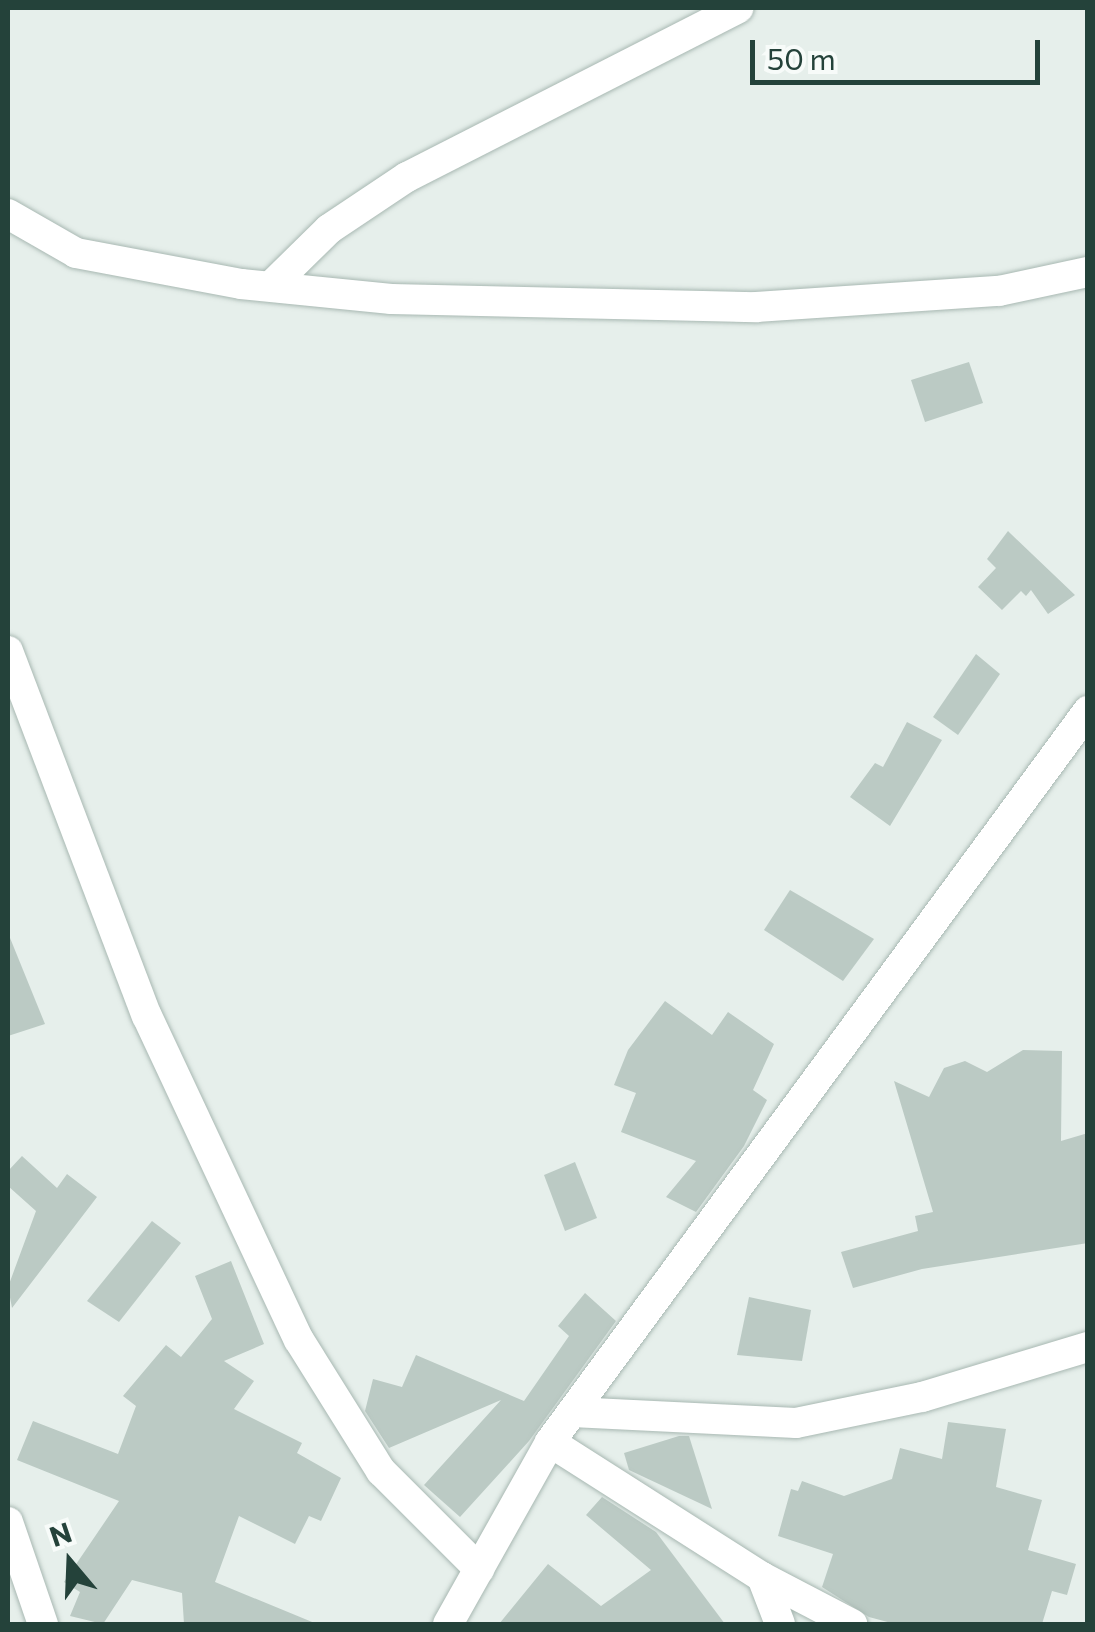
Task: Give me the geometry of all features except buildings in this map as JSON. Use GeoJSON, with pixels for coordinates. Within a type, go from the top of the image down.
{"type":"FeatureCollection","features":[{"type":"Feature","properties":{"kind":"street"},"geometry":{"type":"LineString","coordinates":[[271,286],[329,229],[407,177],[738,8]]}},
{"type":"Feature","properties":{"kind":"street"},"geometry":{"type":"LineString","coordinates":[[8,214],[76,253],[271,286],[391,299],[756,307],[999,291],[1088,272]]}},
{"type":"Feature","properties":{"kind":"street"},"geometry":{"type":"LineString","coordinates":[[8,652],[147,1016],[298,1340],[382,1470],[479,1569]]}},
{"type":"Feature","properties":{"kind":"street"},"geometry":{"type":"LineString","coordinates":[[448,1624],[550,1442],[1088,712]]}},
{"type":"Feature","properties":{"kind":"street"},"geometry":{"type":"LineString","coordinates":[[572,1412],[796,1422],[922,1397],[1088,1347]]}},
{"type":"Feature","properties":{"kind":"street"},"geometry":{"type":"LineString","coordinates":[[550,1442],[762,1577],[852,1624]]}},
{"type":"Feature","properties":{"kind":"street"},"geometry":{"type":"LineString","coordinates":[[8,1522],[43,1624]]}},
{"type":"Feature","properties":{"kind":"street"},"geometry":{"type":"LineString","coordinates":[[762,1577],[780,1624]]}}]}
